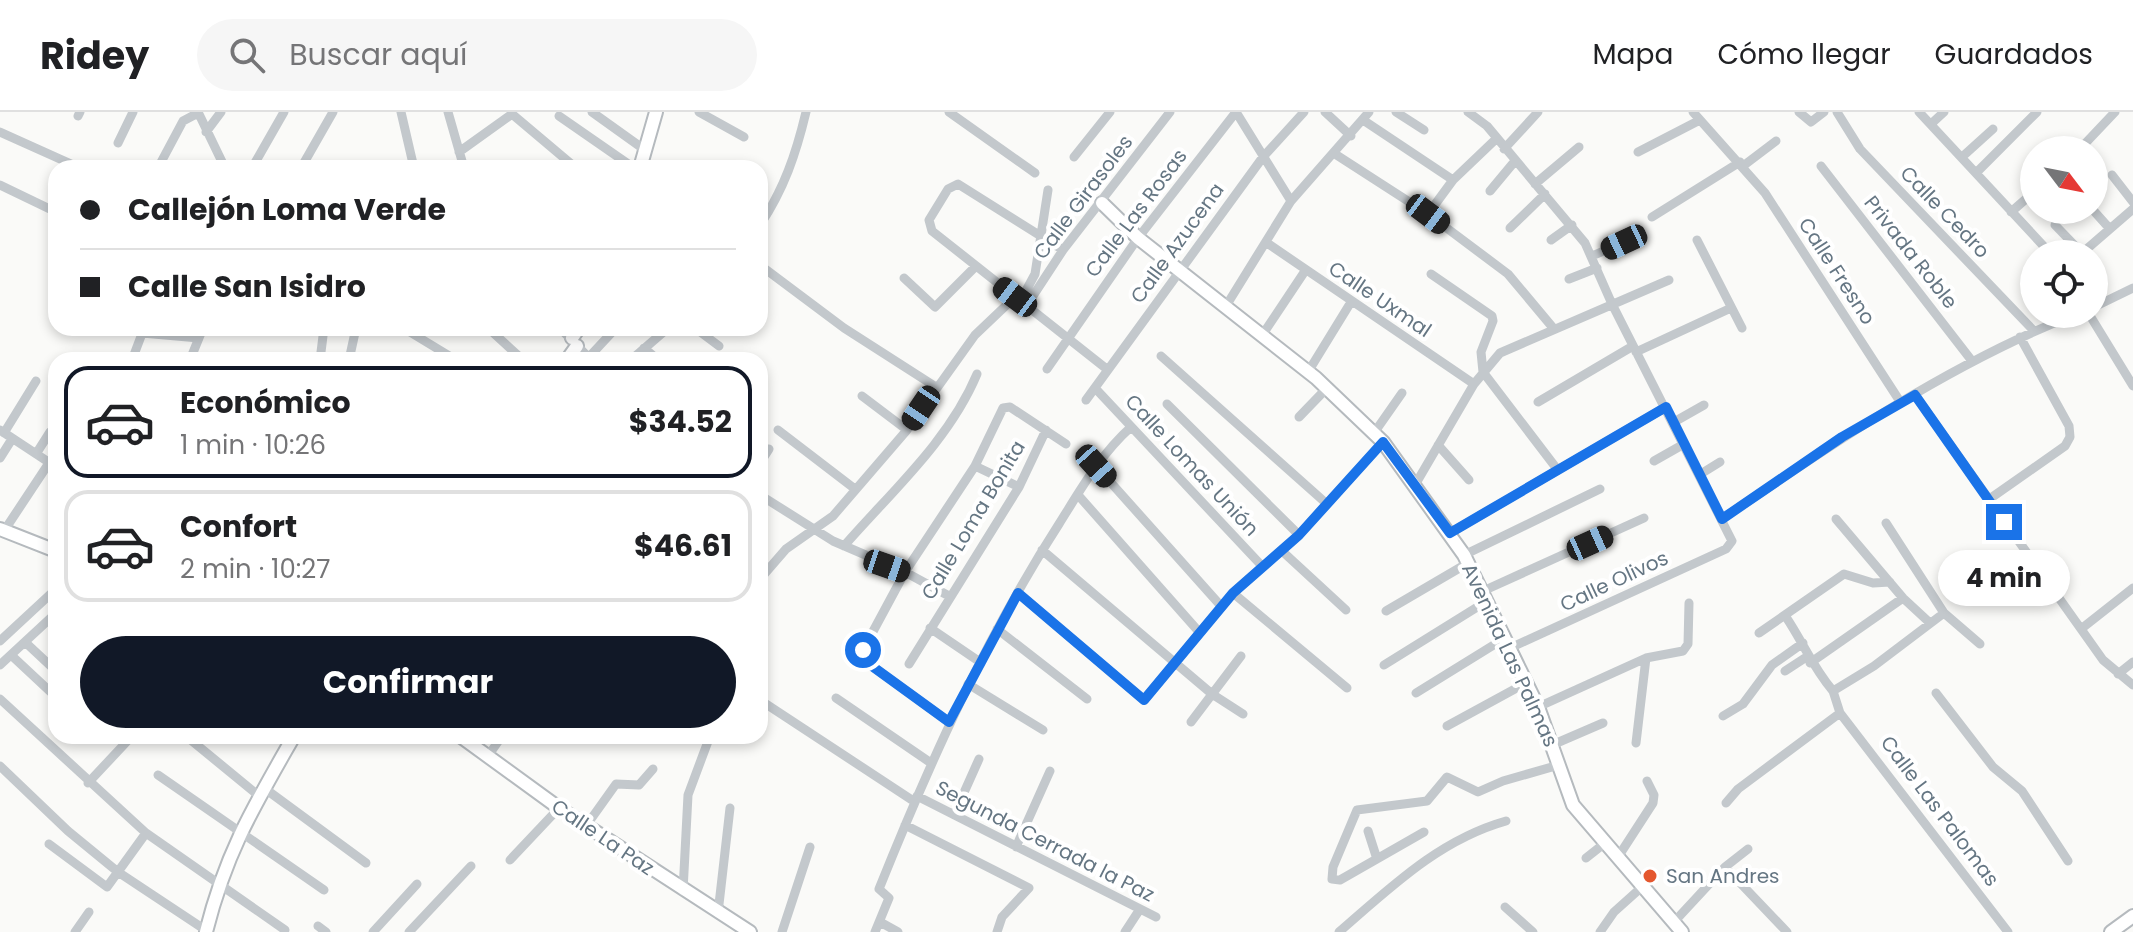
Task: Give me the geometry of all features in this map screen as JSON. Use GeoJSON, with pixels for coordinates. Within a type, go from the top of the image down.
{"type":"FeatureCollection","features":[{"type":"Feature","properties":{"kind":"main road"},"geometry":{"type":"LineString","coordinates":[[641,160],[656,112]]}},
{"type":"Feature","properties":{"kind":"main road","name":"Avenida Las Palmas"},"geometry":{"type":"LineString","coordinates":[[1102,203],[1138,238],[1263,334],[1327,388],[1379,438],[1466,559],[1538,707],[1573,805],[1678,927]]}},
{"type":"Feature","properties":{"kind":"main road"},"geometry":{"type":"LineString","coordinates":[[2,530],[48,544]]}},
{"type":"Feature","properties":{"kind":"main road"},"geometry":{"type":"LineString","coordinates":[[207,931],[219,881],[239,831],[289,744]]}},
{"type":"Feature","properties":{"kind":"main road","name":"Calle La Paz"},"geometry":{"type":"LineString","coordinates":[[471,744],[559,808],[750,932]]}},
{"type":"Feature","properties":{"kind":"main road"},"geometry":{"type":"LineString","coordinates":[[2111,932],[2133,916]]}},
{"type":"Feature","properties":{"kind":"street"},"geometry":{"type":"LineString","coordinates":[[118,143],[133,112]]}},
{"type":"Feature","properties":{"kind":"street"},"geometry":{"type":"LineString","coordinates":[[206,132],[221,112]]}},
{"type":"Feature","properties":{"kind":"street"},"geometry":{"type":"LineString","coordinates":[[257,160],[284,112]]}},
{"type":"Feature","properties":{"kind":"street"},"geometry":{"type":"LineString","coordinates":[[306,160],[333,112]]}},
{"type":"Feature","properties":{"kind":"street"},"geometry":{"type":"LineString","coordinates":[[401,112],[412,160]]}},
{"type":"Feature","properties":{"kind":"street"},"geometry":{"type":"LineString","coordinates":[[448,112],[462,160]]}},
{"type":"Feature","properties":{"kind":"street"},"geometry":{"type":"LineString","coordinates":[[592,112],[645,150]]}},
{"type":"Feature","properties":{"kind":"street"},"geometry":{"type":"LineString","coordinates":[[699,112],[744,137]]}},
{"type":"Feature","properties":{"kind":"street"},"geometry":{"type":"LineString","coordinates":[[768,213],[779,197],[794,159],[806,112]]}},
{"type":"Feature","properties":{"kind":"street"},"geometry":{"type":"LineString","coordinates":[[949,112],[1035,173]]}},
{"type":"Feature","properties":{"kind":"street"},"geometry":{"type":"LineString","coordinates":[[1074,157],[1110,112]]}},
{"type":"Feature","properties":{"kind":"street","name":"Calle Girasoles"},"geometry":{"type":"LineString","coordinates":[[1021,301],[1102,203],[1170,112]]}},
{"type":"Feature","properties":{"kind":"street"},"geometry":{"type":"LineString","coordinates":[[1236,112],[1291,201]]}},
{"type":"Feature","properties":{"kind":"street","name":"Calle Las Rosas"},"geometry":{"type":"LineString","coordinates":[[1047,369],[1138,238],[1236,112]]}},
{"type":"Feature","properties":{"kind":"street","name":"Calle Azucena"},"geometry":{"type":"LineString","coordinates":[[1086,400],[1263,157],[1304,112]]}},
{"type":"Feature","properties":{"kind":"street"},"geometry":{"type":"LineString","coordinates":[[1325,112],[1351,136]]}},
{"type":"Feature","properties":{"kind":"street"},"geometry":{"type":"LineString","coordinates":[[1396,112],[1424,130]]}},
{"type":"Feature","properties":{"kind":"street"},"geometry":{"type":"LineString","coordinates":[[1468,112],[1497,138],[1572,225],[1592,256],[1612,304],[1722,519],[1842,437],[1972,361],[2041,328]]}},
{"type":"Feature","properties":{"kind":"street"},"geometry":{"type":"LineString","coordinates":[[1504,149],[1538,112]]}},
{"type":"Feature","properties":{"kind":"street"},"geometry":{"type":"LineString","coordinates":[[1799,112],[1811,122],[1824,112]]}},
{"type":"Feature","properties":{"kind":"street","name":"Calle Cedro"},"geometry":{"type":"LineString","coordinates":[[1837,112],[1860,149],[2034,331]]}},
{"type":"Feature","properties":{"kind":"street"},"geometry":{"type":"LineString","coordinates":[[1919,112],[2038,240]]}},
{"type":"Feature","properties":{"kind":"street"},"geometry":{"type":"LineString","coordinates":[[1931,124],[1944,112]]}},
{"type":"Feature","properties":{"kind":"street"},"geometry":{"type":"LineString","coordinates":[[1977,172],[2037,112]]}},
{"type":"Feature","properties":{"kind":"street"},"geometry":{"type":"LineString","coordinates":[[2092,136],[2115,112]]}},
{"type":"Feature","properties":{"kind":"street"},"geometry":{"type":"LineString","coordinates":[[162,160],[183,121],[198,113],[221,160]]}},
{"type":"Feature","properties":{"kind":"street"},"geometry":{"type":"LineString","coordinates":[[459,152],[512,114],[567,160]]}},
{"type":"Feature","properties":{"kind":"street"},"geometry":{"type":"LineString","coordinates":[[559,116],[625,160]]}},
{"type":"Feature","properties":{"kind":"street"},"geometry":{"type":"LineString","coordinates":[[1226,306],[1291,201],[1366,116],[1453,180]]}},
{"type":"Feature","properties":{"kind":"street"},"geometry":{"type":"LineString","coordinates":[[1638,152],[1697,116]]}},
{"type":"Feature","properties":{"kind":"street","name":"Calle Fresno"},"geometry":{"type":"LineString","coordinates":[[1697,116],[1741,164],[1779,214],[1901,403]]}},
{"type":"Feature","properties":{"kind":"street"},"geometry":{"type":"LineString","coordinates":[[1962,157],[1993,129]]}},
{"type":"Feature","properties":{"kind":"street"},"geometry":{"type":"LineString","coordinates":[[0,132],[62,160]]}},
{"type":"Feature","properties":{"kind":"street"},"geometry":{"type":"LineString","coordinates":[[1428,214],[1453,180],[1497,138]]}},
{"type":"Feature","properties":{"kind":"street"},"geometry":{"type":"LineString","coordinates":[[1652,217],[1776,141]]}},
{"type":"Feature","properties":{"kind":"street"},"geometry":{"type":"LineString","coordinates":[[1535,184],[1579,147]]}},
{"type":"Feature","properties":{"kind":"street"},"geometry":{"type":"LineString","coordinates":[[1335,154],[1428,214],[1508,274],[1554,329]]}},
{"type":"Feature","properties":{"kind":"street"},"geometry":{"type":"LineString","coordinates":[[1490,191],[1515,161]]}},
{"type":"Feature","properties":{"kind":"street","name":"Privada Roble"},"geometry":{"type":"LineString","coordinates":[[1821,166],[1972,361]]}},
{"type":"Feature","properties":{"kind":"street"},"geometry":{"type":"LineString","coordinates":[[2112,175],[2133,202]]}},
{"type":"Feature","properties":{"kind":"street"},"geometry":{"type":"LineString","coordinates":[[0,185],[48,208]]}},
{"type":"Feature","properties":{"kind":"street"},"geometry":{"type":"LineString","coordinates":[[1063,250],[961,185],[954,185],[930,216],[932,231],[1108,370]]}},
{"type":"Feature","properties":{"kind":"street"},"geometry":{"type":"LineString","coordinates":[[768,567],[786,549],[817,532],[833,516],[907,430],[975,335],[1021,301],[1035,274],[1048,190]]}},
{"type":"Feature","properties":{"kind":"street"},"geometry":{"type":"LineString","coordinates":[[1510,228],[1545,194]]}},
{"type":"Feature","properties":{"kind":"street"},"geometry":{"type":"LineString","coordinates":[[2011,212],[2020,204]]}},
{"type":"Feature","properties":{"kind":"street"},"geometry":{"type":"LineString","coordinates":[[2098,240],[2133,209]]}},
{"type":"Feature","properties":{"kind":"street"},"geometry":{"type":"LineString","coordinates":[[2106,224],[2110,229]]}},
{"type":"Feature","properties":{"kind":"street"},"geometry":{"type":"LineString","coordinates":[[1551,240],[1572,225]]}},
{"type":"Feature","properties":{"kind":"street"},"geometry":{"type":"LineString","coordinates":[[2055,225],[2069,240]]}},
{"type":"Feature","properties":{"kind":"street"},"geometry":{"type":"LineString","coordinates":[[1697,240],[1742,328]]}},
{"type":"Feature","properties":{"kind":"street"},"geometry":{"type":"LineString","coordinates":[[1592,256],[1624,242]]}},
{"type":"Feature","properties":{"kind":"street","name":"Calle Uxmal"},"geometry":{"type":"LineString","coordinates":[[1267,243],[1474,384]]}},
{"type":"Feature","properties":{"kind":"street"},"geometry":{"type":"LineString","coordinates":[[904,278],[935,307],[975,267]]}},
{"type":"Feature","properties":{"kind":"street"},"geometry":{"type":"LineString","coordinates":[[1569,279],[1597,268]]}},
{"type":"Feature","properties":{"kind":"street"},"geometry":{"type":"LineString","coordinates":[[768,271],[844,328],[936,387]]}},
{"type":"Feature","properties":{"kind":"street"},"geometry":{"type":"LineString","coordinates":[[1263,334],[1305,271]]}},
{"type":"Feature","properties":{"kind":"street"},"geometry":{"type":"LineString","coordinates":[[1431,274],[1493,319],[1480,358],[1483,372],[1557,469]]}},
{"type":"Feature","properties":{"kind":"street"},"geometry":{"type":"LineString","coordinates":[[1415,485],[1474,384],[1500,353],[1669,280]]}},
{"type":"Feature","properties":{"kind":"street"},"geometry":{"type":"LineString","coordinates":[[2108,299],[2133,288]]}},
{"type":"Feature","properties":{"kind":"street"},"geometry":{"type":"LineString","coordinates":[[1308,372],[1351,302]]}},
{"type":"Feature","properties":{"kind":"street"},"geometry":{"type":"LineString","coordinates":[[1538,402],[1635,349],[1731,308]]}},
{"type":"Feature","properties":{"kind":"street"},"geometry":{"type":"LineString","coordinates":[[2098,328],[2133,386]]}},
{"type":"Feature","properties":{"kind":"street"},"geometry":{"type":"LineString","coordinates":[[418,336],[444,352]]}},
{"type":"Feature","properties":{"kind":"street"},"geometry":{"type":"LineString","coordinates":[[497,336],[514,352]]}},
{"type":"Feature","properties":{"kind":"street"},"geometry":{"type":"LineString","coordinates":[[596,352],[609,336]]}},
{"type":"Feature","properties":{"kind":"street"},"geometry":{"type":"LineString","coordinates":[[640,352],[658,336]]}},
{"type":"Feature","properties":{"kind":"street"},"geometry":{"type":"LineString","coordinates":[[706,336],[719,346]]}},
{"type":"Feature","properties":{"kind":"street"},"geometry":{"type":"LineString","coordinates":[[1988,500],[2065,446],[2070,437],[2069,426],[2020,337]]}},
{"type":"Feature","properties":{"kind":"street"},"geometry":{"type":"LineString","coordinates":[[644,348],[649,352]]}},
{"type":"Feature","properties":{"kind":"street"},"geometry":{"type":"LineString","coordinates":[[1161,356],[1327,504]]}},
{"type":"Feature","properties":{"kind":"street"},"geometry":{"type":"LineString","coordinates":[[844,546],[944,433],[965,403],[977,374]]}},
{"type":"Feature","properties":{"kind":"street"},"geometry":{"type":"LineString","coordinates":[[0,458],[6,434],[36,381]]}},
{"type":"Feature","properties":{"kind":"street","name":"Calle Lomas Unión"},"geometry":{"type":"LineString","coordinates":[[1095,388],[1262,566]]}},
{"type":"Feature","properties":{"kind":"street"},"geometry":{"type":"LineString","coordinates":[[1299,417],[1327,388]]}},
{"type":"Feature","properties":{"kind":"street"},"geometry":{"type":"LineString","coordinates":[[1018,593],[1144,700],[1233,593],[1299,535],[1327,504],[1379,438],[1402,393]]}},
{"type":"Feature","properties":{"kind":"street"},"geometry":{"type":"LineString","coordinates":[[1915,395],[2081,629],[2118,674],[2133,685]]}},
{"type":"Feature","properties":{"kind":"street"},"geometry":{"type":"LineString","coordinates":[[862,396],[907,430]]}},
{"type":"Feature","properties":{"kind":"street"},"geometry":{"type":"LineString","coordinates":[[1167,404],[1299,535]]}},
{"type":"Feature","properties":{"kind":"street"},"geometry":{"type":"LineString","coordinates":[[1674,422],[1704,405]]}},
{"type":"Feature","properties":{"kind":"street"},"geometry":{"type":"LineString","coordinates":[[949,722],[862,656],[905,572],[975,466],[1005,406],[1066,444]]}},
{"type":"Feature","properties":{"kind":"street"},"geometry":{"type":"LineString","coordinates":[[1450,533],[1666,407]]}},
{"type":"Feature","properties":{"kind":"street"},"geometry":{"type":"LineString","coordinates":[[898,932],[878,927],[889,898],[879,889],[949,722],[1042,550],[1106,451],[1131,427]]}},
{"type":"Feature","properties":{"kind":"street"},"geometry":{"type":"LineString","coordinates":[[778,430],[855,489]]}},
{"type":"Feature","properties":{"kind":"street","name":"Calle Loma Bonita"},"geometry":{"type":"LineString","coordinates":[[909,664],[1019,487],[1046,430]]}},
{"type":"Feature","properties":{"kind":"street"},"geometry":{"type":"LineString","coordinates":[[6,434],[48,462]]}},
{"type":"Feature","properties":{"kind":"street"},"geometry":{"type":"LineString","coordinates":[[36,454],[48,435]]}},
{"type":"Feature","properties":{"kind":"street"},"geometry":{"type":"LineString","coordinates":[[1654,461],[1684,444]]}},
{"type":"Feature","properties":{"kind":"street"},"geometry":{"type":"LineString","coordinates":[[1438,445],[1469,480]]}},
{"type":"Feature","properties":{"kind":"street"},"geometry":{"type":"LineString","coordinates":[[1699,475],[1720,462]]}},
{"type":"Feature","properties":{"kind":"street"},"geometry":{"type":"LineString","coordinates":[[975,466],[1019,487]]}},
{"type":"Feature","properties":{"kind":"street"},"geometry":{"type":"LineString","coordinates":[[1096,466],[1221,606]]}},
{"type":"Feature","properties":{"kind":"street"},"geometry":{"type":"LineString","coordinates":[[2,530],[48,470]]}},
{"type":"Feature","properties":{"kind":"street"},"geometry":{"type":"LineString","coordinates":[[1386,611],[1466,559],[1600,489]]}},
{"type":"Feature","properties":{"kind":"street"},"geometry":{"type":"LineString","coordinates":[[1078,495],[1200,633]]}},
{"type":"Feature","properties":{"kind":"street"},"geometry":{"type":"LineString","coordinates":[[768,500],[833,541],[905,572],[949,596]]}},
{"type":"Feature","properties":{"kind":"street"},"geometry":{"type":"LineString","coordinates":[[1384,665],[1485,596],[1644,518]]}},
{"type":"Feature","properties":{"kind":"street","name":"Calle Olivos"},"geometry":{"type":"LineString","coordinates":[[1416,693],[1508,643],[1731,544],[1722,519]]}},
{"type":"Feature","properties":{"kind":"street"},"geometry":{"type":"LineString","coordinates":[[1836,519],[1903,598],[1930,623]]}},
{"type":"Feature","properties":{"kind":"street"},"geometry":{"type":"LineString","coordinates":[[1886,523],[1944,613],[1980,644]]}},
{"type":"Feature","properties":{"kind":"street"},"geometry":{"type":"LineString","coordinates":[[1042,550],[1212,694],[1243,714]]}},
{"type":"Feature","properties":{"kind":"street"},"geometry":{"type":"LineString","coordinates":[[1282,551],[1346,610]]}},
{"type":"Feature","properties":{"kind":"street"},"geometry":{"type":"LineString","coordinates":[[1759,633],[1844,574],[1873,583],[1890,582]]}},
{"type":"Feature","properties":{"kind":"street"},"geometry":{"type":"LineString","coordinates":[[2081,629],[2133,588]]}},
{"type":"Feature","properties":{"kind":"street"},"geometry":{"type":"LineString","coordinates":[[1233,593],[1347,688]]}},
{"type":"Feature","properties":{"kind":"street"},"geometry":{"type":"LineString","coordinates":[[0,641],[48,596]]}},
{"type":"Feature","properties":{"kind":"street"},"geometry":{"type":"LineString","coordinates":[[1785,671],[1809,660],[1903,598]]}},
{"type":"Feature","properties":{"kind":"street"},"geometry":{"type":"LineString","coordinates":[[1538,707],[1646,658],[1686,650],[1689,603]]}},
{"type":"Feature","properties":{"kind":"street"},"geometry":{"type":"LineString","coordinates":[[1786,617],[1803,643],[1809,660],[1833,691],[1874,666],[1944,613]]}},
{"type":"Feature","properties":{"kind":"street"},"geometry":{"type":"LineString","coordinates":[[0,665],[48,620]]}},
{"type":"Feature","properties":{"kind":"street"},"geometry":{"type":"LineString","coordinates":[[930,628],[980,662]]}},
{"type":"Feature","properties":{"kind":"street"},"geometry":{"type":"LineString","coordinates":[[997,629],[1087,699]]}},
{"type":"Feature","properties":{"kind":"street"},"geometry":{"type":"LineString","coordinates":[[25,642],[48,664]]}},
{"type":"Feature","properties":{"kind":"street"},"geometry":{"type":"LineString","coordinates":[[1723,716],[1743,704],[1772,665],[1803,643]]}},
{"type":"Feature","properties":{"kind":"street"},"geometry":{"type":"LineString","coordinates":[[11,655],[48,690]]}},
{"type":"Feature","properties":{"kind":"street"},"geometry":{"type":"LineString","coordinates":[[1191,722],[1241,656]]}},
{"type":"Feature","properties":{"kind":"street"},"geometry":{"type":"LineString","coordinates":[[1636,743],[1646,658]]}},
{"type":"Feature","properties":{"kind":"street"},"geometry":{"type":"LineString","coordinates":[[2118,674],[2133,662]]}},
{"type":"Feature","properties":{"kind":"street"},"geometry":{"type":"LineString","coordinates":[[1447,726],[1526,683]]}},
{"type":"Feature","properties":{"kind":"street"},"geometry":{"type":"LineString","coordinates":[[968,684],[1043,730]]}},
{"type":"Feature","properties":{"kind":"street","name":"Calle Las Palomas"},"geometry":{"type":"LineString","coordinates":[[1833,691],[1840,713],[2008,932]]}},
{"type":"Feature","properties":{"kind":"street"},"geometry":{"type":"LineString","coordinates":[[1936,693],[1993,767],[2022,791],[2068,861]]}},
{"type":"Feature","properties":{"kind":"street"},"geometry":{"type":"LineString","coordinates":[[836,698],[931,763]]}},
{"type":"Feature","properties":{"kind":"street"},"geometry":{"type":"LineString","coordinates":[[0,699],[146,833],[219,881],[285,930]]}},
{"type":"Feature","properties":{"kind":"street","name":"Segunda Cerrada la Paz"},"geometry":{"type":"LineString","coordinates":[[768,705],[916,799],[954,815],[1156,917]]}},
{"type":"Feature","properties":{"kind":"street"},"geometry":{"type":"LineString","coordinates":[[1726,803],[1738,789],[1840,713]]}},
{"type":"Feature","properties":{"kind":"street"},"geometry":{"type":"LineString","coordinates":[[1552,745],[1603,723]]}},
{"type":"Feature","properties":{"kind":"street"},"geometry":{"type":"LineString","coordinates":[[88,783],[124,744]]}},
{"type":"Feature","properties":{"kind":"street"},"geometry":{"type":"LineString","coordinates":[[196,744],[366,863]]}},
{"type":"Feature","properties":{"kind":"street"},"geometry":{"type":"LineString","coordinates":[[488,756],[496,744]]}},
{"type":"Feature","properties":{"kind":"street"},"geometry":{"type":"LineString","coordinates":[[683,891],[688,795],[707,744]]}},
{"type":"Feature","properties":{"kind":"street"},"geometry":{"type":"LineString","coordinates":[[954,815],[979,759]]}},
{"type":"Feature","properties":{"kind":"street"},"geometry":{"type":"LineString","coordinates":[[1424,832],[1337,882],[1332,879],[1333,867],[1357,810],[1427,801],[1447,777],[1478,792],[1503,781],[1559,765]]}},
{"type":"Feature","properties":{"kind":"street"},"geometry":{"type":"LineString","coordinates":[[0,766],[68,831],[118,872],[207,931]]}},
{"type":"Feature","properties":{"kind":"street"},"geometry":{"type":"LineString","coordinates":[[586,826],[616,784],[639,785],[653,769]]}},
{"type":"Feature","properties":{"kind":"street"},"geometry":{"type":"LineString","coordinates":[[1016,847],[1050,771]]}},
{"type":"Feature","properties":{"kind":"street"},"geometry":{"type":"LineString","coordinates":[[158,775],[324,890]]}},
{"type":"Feature","properties":{"kind":"street"},"geometry":{"type":"LineString","coordinates":[[1618,857],[1653,803],[1654,795],[1647,781]]}},
{"type":"Feature","properties":{"kind":"street"},"geometry":{"type":"LineString","coordinates":[[510,860],[559,808]]}},
{"type":"Feature","properties":{"kind":"street"},"geometry":{"type":"LineString","coordinates":[[718,913],[730,808]]}},
{"type":"Feature","properties":{"kind":"street"},"geometry":{"type":"LineString","coordinates":[[1339,932],[1449,843],[1471,831],[1506,821]]}},
{"type":"Feature","properties":{"kind":"street"},"geometry":{"type":"LineString","coordinates":[[905,825],[1029,888],[1002,917],[997,932]]}},
{"type":"Feature","properties":{"kind":"street"},"geometry":{"type":"LineString","coordinates":[[1368,831],[1377,859]]}},
{"type":"Feature","properties":{"kind":"street"},"geometry":{"type":"LineString","coordinates":[[49,844],[107,887],[146,833]]}},
{"type":"Feature","properties":{"kind":"street"},"geometry":{"type":"LineString","coordinates":[[1586,858],[1605,843]]}},
{"type":"Feature","properties":{"kind":"street"},"geometry":{"type":"LineString","coordinates":[[782,932],[810,847]]}},
{"type":"Feature","properties":{"kind":"street"},"geometry":{"type":"LineString","coordinates":[[1678,927],[1725,867],[1748,849]]}},
{"type":"Feature","properties":{"kind":"street"},"geometry":{"type":"LineString","coordinates":[[409,932],[471,866]]}},
{"type":"Feature","properties":{"kind":"street"},"geometry":{"type":"LineString","coordinates":[[1725,867],[1787,932]]}},
{"type":"Feature","properties":{"kind":"street"},"geometry":{"type":"LineString","coordinates":[[379,930],[417,884]]}},
{"type":"Feature","properties":{"kind":"street"},"geometry":{"type":"LineString","coordinates":[[1600,932],[1614,912],[1643,886]]}},
{"type":"Feature","properties":{"kind":"street"},"geometry":{"type":"LineString","coordinates":[[1505,907],[1533,932]]}},
{"type":"Feature","properties":{"kind":"street"},"geometry":{"type":"LineString","coordinates":[[1125,932],[1140,909]]}},
{"type":"Feature","properties":{"kind":"street"},"geometry":{"type":"LineString","coordinates":[[75,932],[89,912]]}},
{"type":"Feature","properties":{"kind":"place","name":"San Andres"},"geometry":{"type":"Point","coordinates":[1650,876]}},
{"type":"Feature","properties":{"kind":"route"},"geometry":{"type":"LineString","coordinates":[[863,650],[865,661],[949,722],[1018,593],[1144,700],[1233,593],[1299,535],[1383,442],[1450,533],[1666,407],[1722,519],[1842,437],[1915,395],[2004,522]]}}]}
